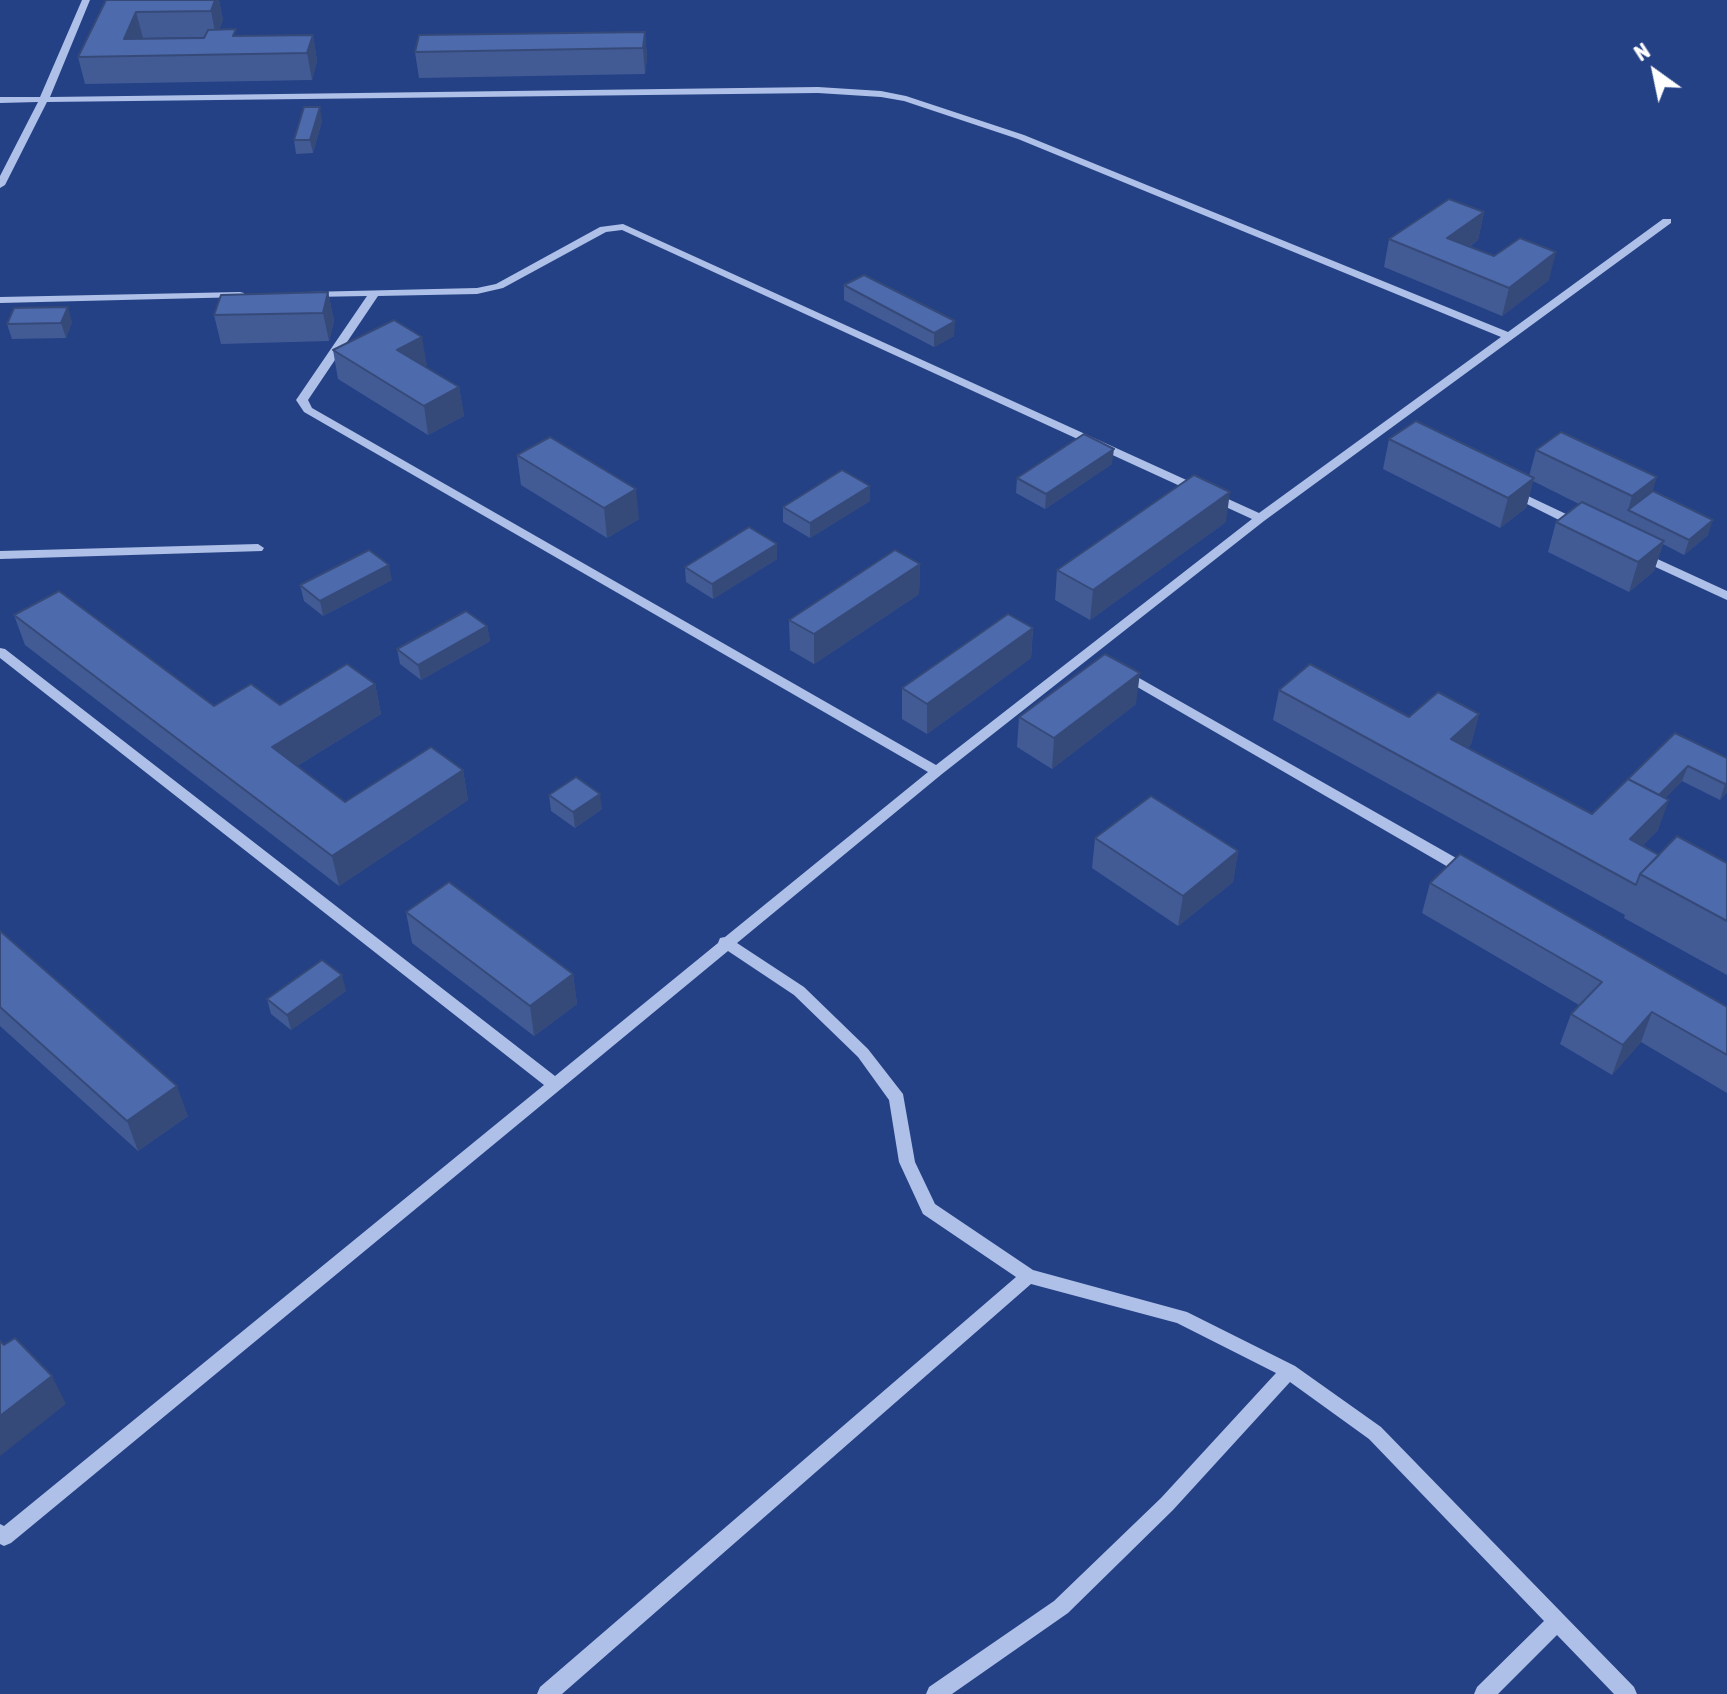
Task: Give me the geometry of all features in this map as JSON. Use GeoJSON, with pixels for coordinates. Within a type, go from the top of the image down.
{"type":"FeatureCollection","features":[{"type":"Feature","properties":{"kind":"street"},"geometry":{"type":"LineString","coordinates":[[0,185],[44,99],[86,0]]}},
{"type":"Feature","properties":{"kind":"street"},"geometry":{"type":"LineString","coordinates":[[0,100],[818,90],[881,94],[906,99],[1021,137],[1509,336]]}},
{"type":"Feature","properties":{"kind":"street"},"geometry":{"type":"LineString","coordinates":[[1,1536],[937,771],[1260,518],[1388,432],[1509,336],[1667,221]]}},
{"type":"Feature","properties":{"kind":"street"},"geometry":{"type":"LineString","coordinates":[[297,294],[477,291],[499,286],[604,229],[623,227],[1260,518]]}},
{"type":"Feature","properties":{"kind":"street"},"geometry":{"type":"LineString","coordinates":[[375,292],[302,400],[308,410],[937,771]]}},
{"type":"Feature","properties":{"kind":"street"},"geometry":{"type":"LineString","coordinates":[[0,300],[250,295]]}},
{"type":"Feature","properties":{"kind":"street"},"geometry":{"type":"LineString","coordinates":[[1505,489],[1589,529]]}},
{"type":"Feature","properties":{"kind":"street"},"geometry":{"type":"LineString","coordinates":[[0,555],[258,548]]}},
{"type":"Feature","properties":{"kind":"street"},"geometry":{"type":"LineString","coordinates":[[1630,549],[1727,596]]}},
{"type":"Feature","properties":{"kind":"street"},"geometry":{"type":"LineString","coordinates":[[0,652],[554,1084]]}},
{"type":"Feature","properties":{"kind":"street"},"geometry":{"type":"LineString","coordinates":[[1090,654],[1104,661]]}},
{"type":"Feature","properties":{"kind":"street"},"geometry":{"type":"LineString","coordinates":[[1117,669],[1478,877]]}},
{"type":"Feature","properties":{"kind":"street"},"geometry":{"type":"LineString","coordinates":[[725,942],[799,991],[863,1053],[897,1098],[907,1162],[929,1209],[1028,1276],[1181,1317],[1289,1371],[1375,1433],[1627,1694]]}},
{"type":"Feature","properties":{"kind":"street"},"geometry":{"type":"LineString","coordinates":[[547,1694],[1028,1276]]}},
{"type":"Feature","properties":{"kind":"street"},"geometry":{"type":"LineString","coordinates":[[936,1694],[1061,1607],[1167,1504],[1289,1371]]}},
{"type":"Feature","properties":{"kind":"street"},"geometry":{"type":"LineString","coordinates":[[1484,1694],[1557,1621]]}},
{"type":"Feature","properties":{"kind":"building"},"geometry":{"type":"Polygon","coordinates":[[[106,0],[215,0],[211,11],[136,12],[124,39],[204,38],[208,30],[236,29],[233,36],[313,35],[307,53],[78,57],[106,0]]]}},
{"type":"Feature","properties":{"kind":"building"},"geometry":{"type":"Polygon","coordinates":[[[645,32],[643,48],[415,52],[419,35],[645,32]]]}},
{"type":"Feature","properties":{"kind":"building"},"geometry":{"type":"Polygon","coordinates":[[[304,107],[320,107],[310,140],[294,140],[304,107]]]}},
{"type":"Feature","properties":{"kind":"building"},"geometry":{"type":"Polygon","coordinates":[[[1449,199],[1484,212],[1447,238],[1494,256],[1520,238],[1556,252],[1509,288],[1389,239],[1449,199]]]}},
{"type":"Feature","properties":{"kind":"building"},"geometry":{"type":"Polygon","coordinates":[[[864,275],[955,321],[934,333],[844,285],[864,275]]]}},
{"type":"Feature","properties":{"kind":"building"},"geometry":{"type":"Polygon","coordinates":[[[328,292],[323,313],[214,315],[221,295],[328,292]]]}},
{"type":"Feature","properties":{"kind":"building"},"geometry":{"type":"Polygon","coordinates":[[[68,307],[61,323],[7,324],[14,308],[68,307]]]}},
{"type":"Feature","properties":{"kind":"building"},"geometry":{"type":"Polygon","coordinates":[[[394,320],[422,337],[397,350],[459,387],[424,406],[333,350],[394,320]]]}},
{"type":"Feature","properties":{"kind":"building"},"geometry":{"type":"Polygon","coordinates":[[[1416,421],[1534,478],[1508,498],[1389,439],[1416,421]]]}},
{"type":"Feature","properties":{"kind":"building"},"geometry":{"type":"Polygon","coordinates":[[[1561,432],[1657,477],[1632,496],[1536,450],[1561,432]]]}},
{"type":"Feature","properties":{"kind":"building"},"geometry":{"type":"Polygon","coordinates":[[[1084,434],[1114,449],[1046,494],[1017,478],[1084,434]]]}},
{"type":"Feature","properties":{"kind":"building"},"geometry":{"type":"Polygon","coordinates":[[[550,437],[636,489],[604,508],[517,455],[550,437]]]}},
{"type":"Feature","properties":{"kind":"building"},"geometry":{"type":"Polygon","coordinates":[[[842,470],[870,486],[810,523],[783,507],[842,470]]]}},
{"type":"Feature","properties":{"kind":"building"},"geometry":{"type":"Polygon","coordinates":[[[1194,475],[1230,492],[1093,590],[1057,570],[1194,475]]]}},
{"type":"Feature","properties":{"kind":"building"},"geometry":{"type":"Polygon","coordinates":[[[1653,491],[1713,520],[1689,540],[1628,510],[1653,491]]]}},
{"type":"Feature","properties":{"kind":"building"},"geometry":{"type":"Polygon","coordinates":[[[1582,502],[1664,541],[1638,562],[1556,522],[1582,502]]]}},
{"type":"Feature","properties":{"kind":"building"},"geometry":{"type":"Polygon","coordinates":[[[749,527],[777,544],[712,584],[685,567],[749,527]]]}},
{"type":"Feature","properties":{"kind":"building"},"geometry":{"type":"Polygon","coordinates":[[[369,550],[389,565],[320,601],[300,585],[369,550]]]}},
{"type":"Feature","properties":{"kind":"building"},"geometry":{"type":"Polygon","coordinates":[[[895,550],[920,564],[814,634],[789,620],[895,550]]]}},
{"type":"Feature","properties":{"kind":"building"},"geometry":{"type":"Polygon","coordinates":[[[59,591],[214,706],[251,684],[280,705],[347,664],[375,684],[272,747],[345,802],[431,747],[463,770],[332,856],[14,615],[59,591]]]}},
{"type":"Feature","properties":{"kind":"building"},"geometry":{"type":"Polygon","coordinates":[[[466,611],[487,626],[418,665],[397,649],[466,611]]]}},
{"type":"Feature","properties":{"kind":"building"},"geometry":{"type":"Polygon","coordinates":[[[1008,614],[1033,628],[927,704],[902,688],[1008,614]]]}},
{"type":"Feature","properties":{"kind":"building"},"geometry":{"type":"Polygon","coordinates":[[[1105,654],[1140,673],[1054,738],[1019,717],[1105,654]]]}},
{"type":"Feature","properties":{"kind":"building"},"geometry":{"type":"Polygon","coordinates":[[[1310,664],[1409,717],[1438,692],[1479,714],[1451,739],[1592,814],[1628,779],[1669,800],[1630,839],[1659,855],[1640,874],[1636,885],[1279,690],[1310,664]]]}},
{"type":"Feature","properties":{"kind":"building"},"geometry":{"type":"Polygon","coordinates":[[[1675,733],[1727,758],[1727,783],[1688,766],[1659,795],[1628,779],[1675,733]]]}},
{"type":"Feature","properties":{"kind":"building"},"geometry":{"type":"Polygon","coordinates":[[[576,777],[600,794],[573,812],[549,795],[576,777]]]}},
{"type":"Feature","properties":{"kind":"building"},"geometry":{"type":"Polygon","coordinates":[[[1151,796],[1238,851],[1183,896],[1095,838],[1151,796]]]}},
{"type":"Feature","properties":{"kind":"building"},"geometry":{"type":"Polygon","coordinates":[[[1677,836],[1727,863],[1727,921],[1640,874],[1677,836]]]}},
{"type":"Feature","properties":{"kind":"building"},"geometry":{"type":"Polygon","coordinates":[[[1460,854],[1727,1007],[1727,1055],[1652,1012],[1623,1045],[1571,1014],[1602,982],[1430,883],[1460,854]]]}},
{"type":"Feature","properties":{"kind":"building"},"geometry":{"type":"Polygon","coordinates":[[[449,882],[573,974],[530,1006],[406,912],[449,882]]]}},
{"type":"Feature","properties":{"kind":"building"},"geometry":{"type":"Polygon","coordinates":[[[0,931],[177,1086],[127,1121],[0,1007],[0,931]]]}},
{"type":"Feature","properties":{"kind":"building"},"geometry":{"type":"Polygon","coordinates":[[[322,960],[342,975],[287,1015],[267,999],[322,960]]]}},
{"type":"Feature","properties":{"kind":"building"},"geometry":{"type":"Polygon","coordinates":[[[15,1338],[52,1376],[0,1416],[0,1341],[4,1345],[15,1338]]]}}]}
